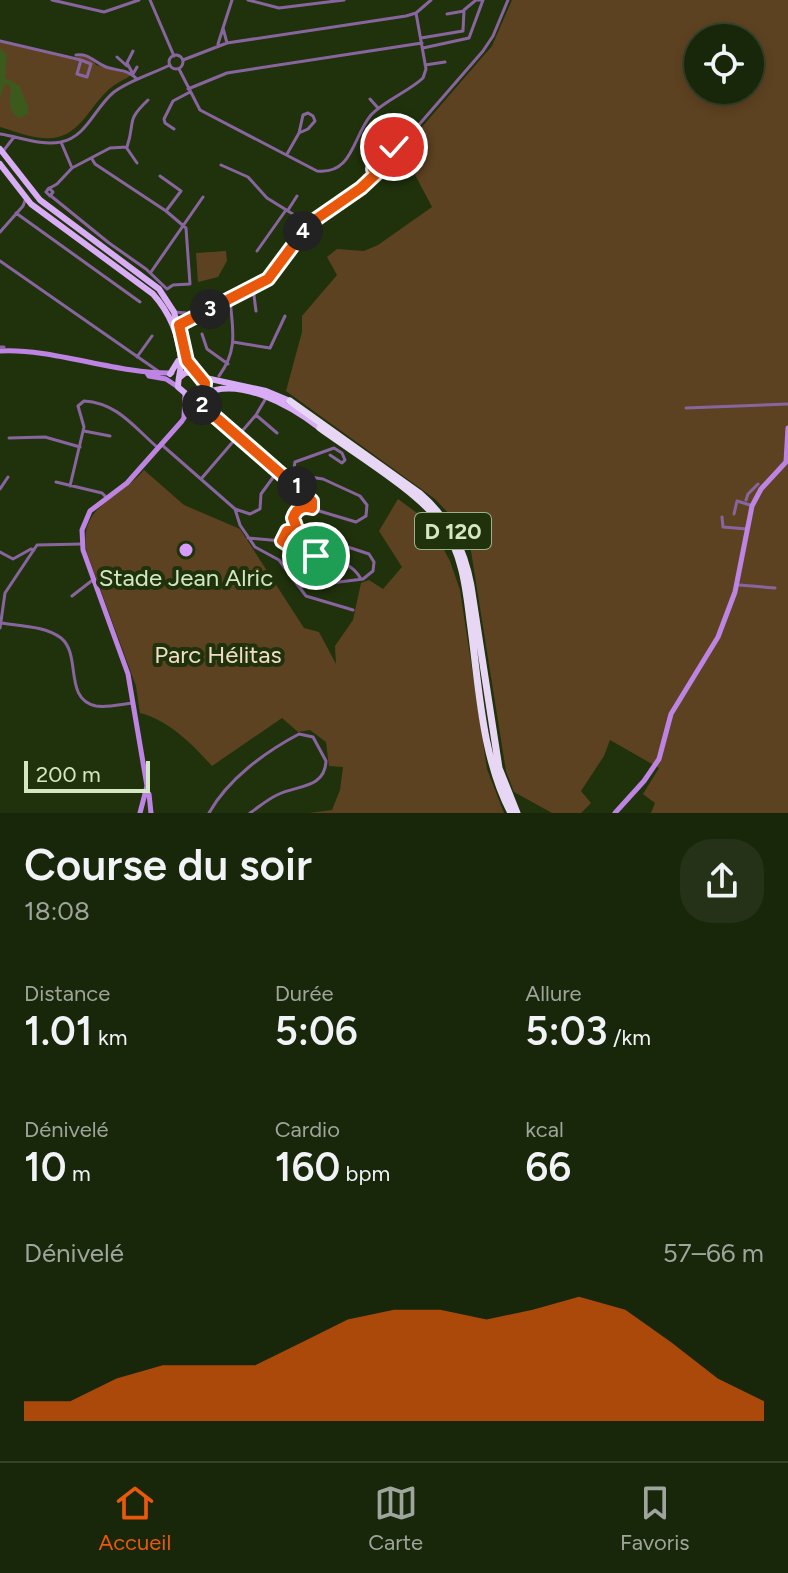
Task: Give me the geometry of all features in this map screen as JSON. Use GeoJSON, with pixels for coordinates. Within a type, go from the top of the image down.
{"type":"FeatureCollection","features":[{"type":"Feature","properties":{"kind":"highway","name":"D 120"},"geometry":{"type":"LineString","coordinates":[[290,401],[419,493],[438,510],[457,539],[469,576],[499,768],[517,813]]}},
{"type":"Feature","properties":{"kind":"highway","name":"D 120"},"geometry":{"type":"LineString","coordinates":[[320,428],[416,498],[434,514],[452,542],[465,586],[490,755],[500,791],[511,813]]}},
{"type":"Feature","properties":{"kind":"main road"},"geometry":{"type":"LineString","coordinates":[[0,164],[28,201],[119,274],[153,294],[164,306],[172,320],[179,350],[181,374],[178,387],[185,395],[200,396],[205,383],[187,361],[179,325],[170,304],[149,280],[40,200],[2,151]]}},
{"type":"Feature","properties":{"kind":"main road"},"geometry":{"type":"LineString","coordinates":[[170,374],[177,365],[179,350]]}},
{"type":"Feature","properties":{"kind":"main road"},"geometry":{"type":"LineString","coordinates":[[181,374],[194,372]]}},
{"type":"Feature","properties":{"kind":"main road","name":"D 120"},"geometry":{"type":"LineString","coordinates":[[201,377],[266,391],[290,401]]}},
{"type":"Feature","properties":{"kind":"main road","name":"D 120"},"geometry":{"type":"LineString","coordinates":[[200,396],[218,387],[266,396],[292,408],[320,428]]}},
{"type":"Feature","properties":{"kind":"street"},"geometry":{"type":"LineString","coordinates":[[52,0],[104,12],[139,0]]}},
{"type":"Feature","properties":{"kind":"street"},"geometry":{"type":"LineString","coordinates":[[150,0],[174,56],[183,60]]}},
{"type":"Feature","properties":{"kind":"street"},"geometry":{"type":"LineString","coordinates":[[218,46],[232,0]]}},
{"type":"Feature","properties":{"kind":"street"},"geometry":{"type":"LineString","coordinates":[[248,0],[279,8],[310,1],[315,4],[344,0]]}},
{"type":"Feature","properties":{"kind":"street"},"geometry":{"type":"LineString","coordinates":[[179,69],[183,60],[227,43],[416,13],[431,0]]}},
{"type":"Feature","properties":{"kind":"street"},"geometry":{"type":"LineString","coordinates":[[174,129],[164,121],[173,101],[227,73],[469,38],[483,0],[476,0],[464,11],[447,14]]}},
{"type":"Feature","properties":{"kind":"street"},"geometry":{"type":"LineString","coordinates":[[364,176],[375,171],[483,51],[508,0]]}},
{"type":"Feature","properties":{"kind":"street"},"geometry":{"type":"LineString","coordinates":[[422,43],[463,31],[464,11]]}},
{"type":"Feature","properties":{"kind":"street"},"geometry":{"type":"LineString","coordinates":[[0,134],[42,143],[61,142],[82,130],[110,95],[170,65],[179,69],[197,106],[204,112],[317,171],[336,169],[348,159],[367,121],[420,81],[425,73],[416,13]]}},
{"type":"Feature","properties":{"kind":"street"},"geometry":{"type":"LineString","coordinates":[[223,28],[227,43]]}},
{"type":"Feature","properties":{"kind":"street"},"geometry":{"type":"LineString","coordinates":[[0,41],[81,60]]}},
{"type":"Feature","properties":{"kind":"street"},"geometry":{"type":"LineString","coordinates":[[114,68],[126,65],[133,51]]}},
{"type":"Feature","properties":{"kind":"street"},"geometry":{"type":"LineString","coordinates":[[76,55],[85,54],[106,67],[133,74]]}},
{"type":"Feature","properties":{"kind":"street"},"geometry":{"type":"LineString","coordinates":[[170,65],[169,61],[174,56]]}},
{"type":"Feature","properties":{"kind":"street"},"geometry":{"type":"LineString","coordinates":[[117,57],[137,79]]}},
{"type":"Feature","properties":{"kind":"street"},"geometry":{"type":"LineString","coordinates":[[425,65],[445,62]]}},
{"type":"Feature","properties":{"kind":"street"},"geometry":{"type":"LineString","coordinates":[[133,74],[137,67]]}},
{"type":"Feature","properties":{"kind":"street"},"geometry":{"type":"LineString","coordinates":[[370,99],[379,109]]}},
{"type":"Feature","properties":{"kind":"street"},"geometry":{"type":"LineString","coordinates":[[126,147],[132,116],[148,100]]}},
{"type":"Feature","properties":{"kind":"street"},"geometry":{"type":"LineString","coordinates":[[287,155],[299,133],[303,115],[308,113],[313,116],[315,121],[311,127],[299,133]]}},
{"type":"Feature","properties":{"kind":"street"},"geometry":{"type":"LineString","coordinates":[[2,151],[14,137]]}},
{"type":"Feature","properties":{"kind":"street"},"geometry":{"type":"LineString","coordinates":[[61,142],[72,168]]}},
{"type":"Feature","properties":{"kind":"street"},"geometry":{"type":"LineString","coordinates":[[179,325],[253,288],[276,272],[309,224],[361,188],[393,149],[395,142]]}},
{"type":"Feature","properties":{"kind":"street"},"geometry":{"type":"LineString","coordinates":[[126,147],[110,148],[72,168],[46,194],[52,194],[151,272],[167,289],[170,304]]}},
{"type":"Feature","properties":{"kind":"street"},"geometry":{"type":"LineString","coordinates":[[126,147],[137,163]]}},
{"type":"Feature","properties":{"kind":"street"},"geometry":{"type":"LineString","coordinates":[[92,159],[184,224],[190,284],[173,285],[167,289]]}},
{"type":"Feature","properties":{"kind":"street"},"geometry":{"type":"LineString","coordinates":[[221,165],[248,177],[267,198],[309,224]]}},
{"type":"Feature","properties":{"kind":"street"},"geometry":{"type":"LineString","coordinates":[[52,194],[65,175]]}},
{"type":"Feature","properties":{"kind":"street"},"geometry":{"type":"LineString","coordinates":[[160,176],[181,191],[166,211]]}},
{"type":"Feature","properties":{"kind":"street"},"geometry":{"type":"LineString","coordinates":[[257,251],[297,196]]}},
{"type":"Feature","properties":{"kind":"street"},"geometry":{"type":"LineString","coordinates":[[151,272],[203,197]]}},
{"type":"Feature","properties":{"kind":"street"},"geometry":{"type":"LineString","coordinates":[[0,232],[28,201]]}},
{"type":"Feature","properties":{"kind":"street"},"geometry":{"type":"LineString","coordinates":[[16,213],[140,302]]}},
{"type":"Feature","properties":{"kind":"street"},"geometry":{"type":"LineString","coordinates":[[106,246],[123,252]]}},
{"type":"Feature","properties":{"kind":"street"},"geometry":{"type":"LineString","coordinates":[[0,261],[161,373]]}},
{"type":"Feature","properties":{"kind":"street"},"geometry":{"type":"LineString","coordinates":[[112,282],[119,274]]}},
{"type":"Feature","properties":{"kind":"street"},"geometry":{"type":"LineString","coordinates":[[253,288],[256,311]]}},
{"type":"Feature","properties":{"kind":"street"},"geometry":{"type":"LineString","coordinates":[[219,376],[232,354],[230,300]]}},
{"type":"Feature","properties":{"kind":"street"},"geometry":{"type":"LineString","coordinates":[[174,312],[198,314]]}},
{"type":"Feature","properties":{"kind":"street"},"geometry":{"type":"LineString","coordinates":[[233,342],[270,348],[285,316]]}},
{"type":"Feature","properties":{"kind":"street"},"geometry":{"type":"LineString","coordinates":[[202,334],[207,349],[228,364]]}},
{"type":"Feature","properties":{"kind":"street"},"geometry":{"type":"LineString","coordinates":[[137,357],[152,336]]}},
{"type":"Feature","properties":{"kind":"street"},"geometry":{"type":"LineString","coordinates":[[1,348],[148,373],[178,387]]}},
{"type":"Feature","properties":{"kind":"street"},"geometry":{"type":"LineString","coordinates":[[143,362],[148,373]]}},
{"type":"Feature","properties":{"kind":"street"},"geometry":{"type":"LineString","coordinates":[[148,373],[181,374]]}},
{"type":"Feature","properties":{"kind":"street"},"geometry":{"type":"LineString","coordinates":[[182,421],[186,410],[185,395]]}},
{"type":"Feature","properties":{"kind":"street"},"geometry":{"type":"LineString","coordinates":[[151,813],[125,665],[82,544],[85,518],[95,506],[127,483],[200,396]]}},
{"type":"Feature","properties":{"kind":"street"},"geometry":{"type":"LineString","coordinates":[[200,396],[203,406],[310,499],[312,508]]}},
{"type":"Feature","properties":{"kind":"street"},"geometry":{"type":"LineString","coordinates":[[201,479],[256,415],[266,396]]}},
{"type":"Feature","properties":{"kind":"street"},"geometry":{"type":"LineString","coordinates":[[70,486],[84,431],[79,403],[98,402],[112,407],[235,509],[250,514],[259,511],[261,494],[280,473]]}},
{"type":"Feature","properties":{"kind":"street"},"geometry":{"type":"LineString","coordinates":[[686,408],[788,404]]}},
{"type":"Feature","properties":{"kind":"street"},"geometry":{"type":"LineString","coordinates":[[256,415],[277,433]]}},
{"type":"Feature","properties":{"kind":"street"},"geometry":{"type":"LineString","coordinates":[[749,504],[787,462],[788,428]]}},
{"type":"Feature","properties":{"kind":"street"},"geometry":{"type":"LineString","coordinates":[[84,431],[110,436]]}},
{"type":"Feature","properties":{"kind":"street"},"geometry":{"type":"LineString","coordinates":[[9,438],[45,437],[80,447]]}},
{"type":"Feature","properties":{"kind":"street"},"geometry":{"type":"LineString","coordinates":[[293,475],[295,462],[334,448],[342,453],[345,460],[342,463],[330,455]]}},
{"type":"Feature","properties":{"kind":"street"},"geometry":{"type":"LineString","coordinates":[[280,473],[328,481],[366,501],[368,508],[363,518],[353,522],[312,508],[302,508],[293,518],[297,529]]}},
{"type":"Feature","properties":{"kind":"street"},"geometry":{"type":"LineString","coordinates":[[0,489],[8,477]]}},
{"type":"Feature","properties":{"kind":"street"},"geometry":{"type":"LineString","coordinates":[[56,482],[102,493],[107,498]]}},
{"type":"Feature","properties":{"kind":"street"},"geometry":{"type":"LineString","coordinates":[[615,813],[659,759],[671,714],[718,637],[736,585],[747,529],[748,494],[758,484]]}},
{"type":"Feature","properties":{"kind":"street"},"geometry":{"type":"LineString","coordinates":[[734,514],[737,501],[749,504]]}},
{"type":"Feature","properties":{"kind":"street"},"geometry":{"type":"LineString","coordinates":[[235,509],[248,538],[258,550],[279,560],[310,599],[353,610]]}},
{"type":"Feature","properties":{"kind":"street"},"geometry":{"type":"LineString","coordinates":[[722,517],[723,527],[747,529]]}},
{"type":"Feature","properties":{"kind":"street"},"geometry":{"type":"LineString","coordinates":[[282,541],[287,531],[297,529],[369,554],[375,568],[370,575],[361,579],[299,587]]}},
{"type":"Feature","properties":{"kind":"street"},"geometry":{"type":"LineString","coordinates":[[248,538],[282,541],[298,551],[345,564],[361,579]]}},
{"type":"Feature","properties":{"kind":"street"},"geometry":{"type":"LineString","coordinates":[[82,544],[40,544],[5,593],[0,625],[38,629],[61,638],[72,655],[76,688],[89,703],[100,706],[133,703]]}},
{"type":"Feature","properties":{"kind":"street"},"geometry":{"type":"LineString","coordinates":[[0,552],[13,559],[34,550]]}},
{"type":"Feature","properties":{"kind":"street"},"geometry":{"type":"LineString","coordinates":[[72,596],[94,579]]}},
{"type":"Feature","properties":{"kind":"street"},"geometry":{"type":"LineString","coordinates":[[736,585],[775,588]]}},
{"type":"Feature","properties":{"kind":"street"},"geometry":{"type":"LineString","coordinates":[[209,813],[219,797],[247,769],[290,738],[309,734],[324,753],[323,774],[308,786],[276,795],[250,813]]}},
{"type":"Feature","properties":{"kind":"street"},"geometry":{"type":"LineString","coordinates":[[140,813],[147,786]]}},
{"type":"Feature","properties":{"kind":"green space"},"geometry":{"type":"Polygon","coordinates":[[[512,0],[788,0],[788,813],[651,813],[655,803],[643,794],[659,768],[610,740],[604,756],[581,791],[591,803],[581,813],[552,813],[514,792],[506,771],[471,551],[457,522],[435,499],[286,391],[302,332],[302,316],[337,275],[327,257],[337,249],[364,251],[378,245],[432,207],[402,150],[492,46],[512,0]]]}},
{"type":"Feature","properties":{"kind":"green space"},"geometry":{"type":"Polygon","coordinates":[[[0,42],[75,60],[80,55],[93,60],[96,65],[132,75],[109,89],[73,130],[55,138],[27,135],[0,127],[0,42]]]}},
{"type":"Feature","properties":{"kind":"green space"},"geometry":{"type":"Polygon","coordinates":[[[226,251],[227,261],[218,277],[198,282],[196,253],[226,251]]]}},
{"type":"Feature","properties":{"kind":"green space","name":"Parc Hélitas"},"geometry":{"type":"Polygon","coordinates":[[[144,470],[184,505],[240,529],[304,628],[319,632],[336,664],[335,646],[353,620],[361,583],[369,580],[383,589],[402,567],[379,531],[398,499],[428,521],[450,561],[460,590],[487,769],[504,813],[309,813],[332,810],[340,790],[343,767],[329,766],[326,742],[310,730],[298,732],[282,718],[212,766],[171,727],[140,713],[136,686],[87,553],[86,537],[94,514],[144,470]]]}},
{"type":"Feature","properties":{"kind":"shaded area"},"geometry":{"type":"Polygon","coordinates":[[[0,48],[7,55],[5,78],[20,86],[28,107],[28,114],[20,118],[11,109],[11,88],[8,84],[4,85],[0,99],[0,48]]]}},
{"type":"Feature","properties":{"kind":"place","name":"Stade Jean Alric"},"geometry":{"type":"Point","coordinates":[186,550]}},
{"type":"Feature","properties":{"kind":"route"},"geometry":{"type":"LineString","coordinates":[[316,556],[298,551],[282,541],[287,531],[297,529],[293,518],[296,512],[302,508],[312,508],[312,501],[203,406],[201,397],[205,383],[187,361],[179,325],[268,279],[309,224],[361,188],[377,173],[373,169],[394,147]]}}]}
